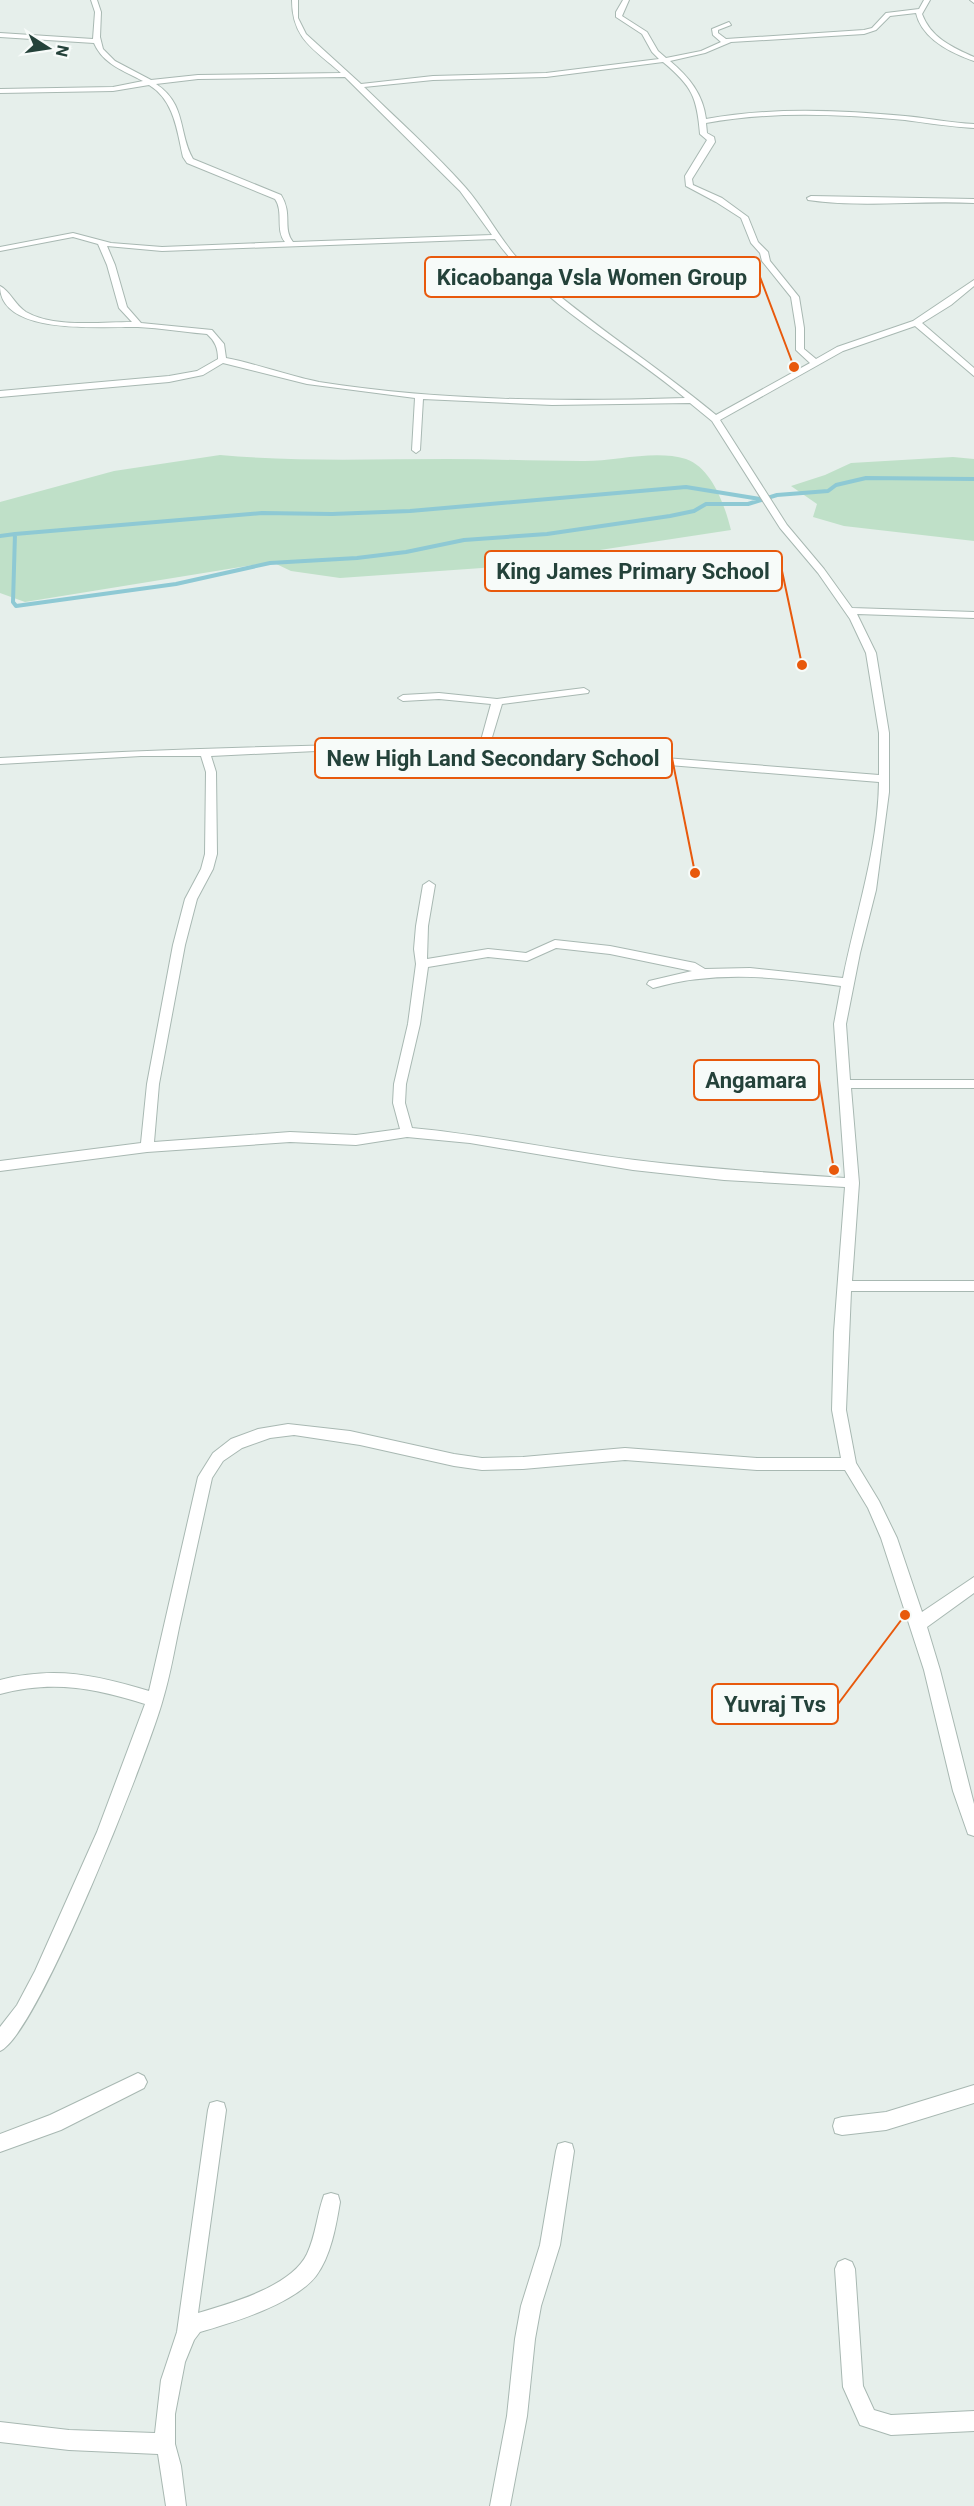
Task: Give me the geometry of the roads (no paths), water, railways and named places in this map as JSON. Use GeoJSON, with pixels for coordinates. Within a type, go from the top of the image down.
{"type":"FeatureCollection","features":[{"type":"Feature","properties":{"kind":"street"},"geometry":{"type":"LineString","coordinates":[[94,0],[99,19],[96,41],[100,51],[132,75],[165,94],[179,124],[190,161],[278,197],[284,206],[284,236],[290,243]]}},
{"type":"Feature","properties":{"kind":"street"},"geometry":{"type":"LineString","coordinates":[[295,0],[295,18],[303,35],[359,86],[463,189],[497,237],[528,274],[715,419],[783,526],[821,571],[850,611],[871,653],[884,733],[883,779],[880,830],[870,890],[840,1024],[852,1183],[841,1332],[839,1410],[849,1464],[874,1505],[889,1538],[918,1624],[974,1828]]}},
{"type":"Feature","properties":{"kind":"street"},"geometry":{"type":"LineString","coordinates":[[626,0],[619,12],[619,17],[645,33],[650,46],[691,86],[701,105],[705,134],[711,142],[702,151],[698,165],[689,174],[687,180],[690,186],[719,200],[744,217],[754,243],[764,252],[766,261],[795,297],[800,328],[800,350],[815,363]]}},
{"type":"Feature","properties":{"kind":"street"},"geometry":{"type":"LineString","coordinates":[[927,0],[920,11],[921,23],[928,33],[974,59]]}},
{"type":"Feature","properties":{"kind":"street"},"geometry":{"type":"LineString","coordinates":[[902,3],[911,11]]}},
{"type":"Feature","properties":{"kind":"street"},"geometry":{"type":"LineString","coordinates":[[359,86],[433,78],[538,76],[666,61],[703,52],[724,41],[864,32],[874,29],[888,14],[920,11]]}},
{"type":"Feature","properties":{"kind":"street"},"geometry":{"type":"LineString","coordinates":[[724,41],[715,34],[715,29],[729,24]]}},
{"type":"Feature","properties":{"kind":"street"},"geometry":{"type":"LineString","coordinates":[[0,35],[96,41]]}},
{"type":"Feature","properties":{"kind":"street"},"geometry":{"type":"LineString","coordinates":[[0,91],[113,88],[208,77],[347,75]]}},
{"type":"Feature","properties":{"kind":"street"},"geometry":{"type":"LineString","coordinates":[[703,122],[730,117],[801,113],[901,118],[948,125],[974,126]]}},
{"type":"Feature","properties":{"kind":"street"},"geometry":{"type":"LineString","coordinates":[[811,198],[974,201]]}},
{"type":"Feature","properties":{"kind":"street"},"geometry":{"type":"LineString","coordinates":[[0,249],[73,235],[100,242],[162,249],[497,237]]}},
{"type":"Feature","properties":{"kind":"street"},"geometry":{"type":"LineString","coordinates":[[100,242],[111,265],[123,308],[139,325]]}},
{"type":"Feature","properties":{"kind":"street"},"geometry":{"type":"LineString","coordinates":[[715,419],[840,349],[916,323],[948,303],[974,282]]}},
{"type":"Feature","properties":{"kind":"street"},"geometry":{"type":"LineString","coordinates":[[0,288],[6,299],[30,318],[63,323],[139,325],[209,332],[216,337],[222,351],[222,360]]}},
{"type":"Feature","properties":{"kind":"street"},"geometry":{"type":"LineString","coordinates":[[916,323],[974,373]]}},
{"type":"Feature","properties":{"kind":"street"},"geometry":{"type":"LineString","coordinates":[[0,394],[170,379],[200,373],[222,360],[265,369],[308,382],[419,397],[629,403],[692,400]]}},
{"type":"Feature","properties":{"kind":"street"},"geometry":{"type":"LineString","coordinates":[[417,450],[419,397]]}},
{"type":"Feature","properties":{"kind":"street"},"geometry":{"type":"LineString","coordinates":[[850,611],[974,615]]}},
{"type":"Feature","properties":{"kind":"street"},"geometry":{"type":"LineString","coordinates":[[403,698],[439,696],[496,702],[584,691]]}},
{"type":"Feature","properties":{"kind":"street"},"geometry":{"type":"LineString","coordinates":[[484,747],[496,702]]}},
{"type":"Feature","properties":{"kind":"street"},"geometry":{"type":"LineString","coordinates":[[0,761],[141,753],[206,753],[337,747],[484,747],[883,779]]}},
{"type":"Feature","properties":{"kind":"street"},"geometry":{"type":"LineString","coordinates":[[147,1147],[153,1084],[179,945],[191,899],[207,869],[211,854],[211,772],[206,753]]}},
{"type":"Feature","properties":{"kind":"street"},"geometry":{"type":"LineString","coordinates":[[407,1132],[399,1103],[400,1084],[414,1024],[422,964],[420,949],[422,926],[429,885]]}},
{"type":"Feature","properties":{"kind":"street"},"geometry":{"type":"LineString","coordinates":[[422,964],[488,953],[527,957],[555,944],[574,945],[679,964],[694,968],[703,974]]}},
{"type":"Feature","properties":{"kind":"street"},"geometry":{"type":"LineString","coordinates":[[653,984],[669,978],[736,971],[848,983]]}},
{"type":"Feature","properties":{"kind":"street"},"geometry":{"type":"LineString","coordinates":[[846,1084],[974,1084]]}},
{"type":"Feature","properties":{"kind":"street"},"geometry":{"type":"LineString","coordinates":[[0,1166],[147,1147],[290,1137],[356,1140],[407,1132],[470,1138],[633,1165],[852,1183]]}},
{"type":"Feature","properties":{"kind":"street"},"geometry":{"type":"LineString","coordinates":[[845,1286],[974,1286]]}},
{"type":"Feature","properties":{"kind":"street"},"geometry":{"type":"LineString","coordinates":[[0,2042],[23,2010],[40,1977],[105,1833],[155,1700],[205,1478],[211,1465],[227,1448],[250,1436],[283,1430],[315,1431],[374,1441],[449,1459],[481,1464],[514,1464],[563,1458],[645,1454],[725,1462],[811,1466],[849,1464]]}},
{"type":"Feature","properties":{"kind":"street"},"geometry":{"type":"LineString","coordinates":[[918,1624],[974,1584]]}},
{"type":"Feature","properties":{"kind":"street"},"geometry":{"type":"LineString","coordinates":[[0,1687],[20,1681],[58,1677],[91,1681],[155,1700]]}},
{"type":"Feature","properties":{"kind":"street"},"geometry":{"type":"LineString","coordinates":[[0,2143],[54,2123],[138,2082]]}},
{"type":"Feature","properties":{"kind":"street"},"geometry":{"type":"LineString","coordinates":[[842,2127],[886,2121],[974,2094]]}},
{"type":"Feature","properties":{"kind":"street"},"geometry":{"type":"LineString","coordinates":[[176,2506],[174,2480],[165,2444],[174,2365],[186,2331],[217,2110]]}},
{"type":"Feature","properties":{"kind":"street"},"geometry":{"type":"LineString","coordinates":[[500,2506],[517,2416],[531,2306],[550,2245],[565,2151]]}},
{"type":"Feature","properties":{"kind":"street"},"geometry":{"type":"LineString","coordinates":[[186,2331],[194,2324],[275,2294],[309,2270],[323,2235],[331,2202]]}},
{"type":"Feature","properties":{"kind":"street"},"geometry":{"type":"LineString","coordinates":[[845,2269],[853,2387],[867,2418],[891,2425],[974,2421]]}},
{"type":"Feature","properties":{"kind":"street"},"geometry":{"type":"LineString","coordinates":[[0,2432],[69,2440],[165,2444]]}},
{"type":"Feature","properties":{"kind":"waterway"},"geometry":{"type":"LineString","coordinates":[[15,534],[13,602],[16,606],[176,584],[270,563],[357,558],[406,552],[464,540],[547,534],[670,516],[694,511],[706,504],[748,504],[777,495],[828,491],[836,485],[866,478],[974,479]]}},
{"type":"Feature","properties":{"kind":"waterway"},"geometry":{"type":"LineString","coordinates":[[15,534],[262,513],[332,514],[410,511],[686,487],[760,499]]}},
{"type":"Feature","properties":{"kind":"waterway"},"geometry":{"type":"LineString","coordinates":[[0,536],[15,534]]}},
{"type":"Feature","properties":{"kind":"place","name":"Kicaobanga Vsla Women Group"},"geometry":{"type":"Point","coordinates":[794,367]}},
{"type":"Feature","properties":{"kind":"place","name":"King James Primary School"},"geometry":{"type":"Point","coordinates":[802,665]}},
{"type":"Feature","properties":{"kind":"place","name":"New High Land Secondary School"},"geometry":{"type":"Point","coordinates":[695,873]}},
{"type":"Feature","properties":{"kind":"place","name":"Angamara"},"geometry":{"type":"Point","coordinates":[834,1170]}},
{"type":"Feature","properties":{"kind":"place","name":"Yuvraj Tvs"},"geometry":{"type":"Point","coordinates":[905,1615]}}]}
